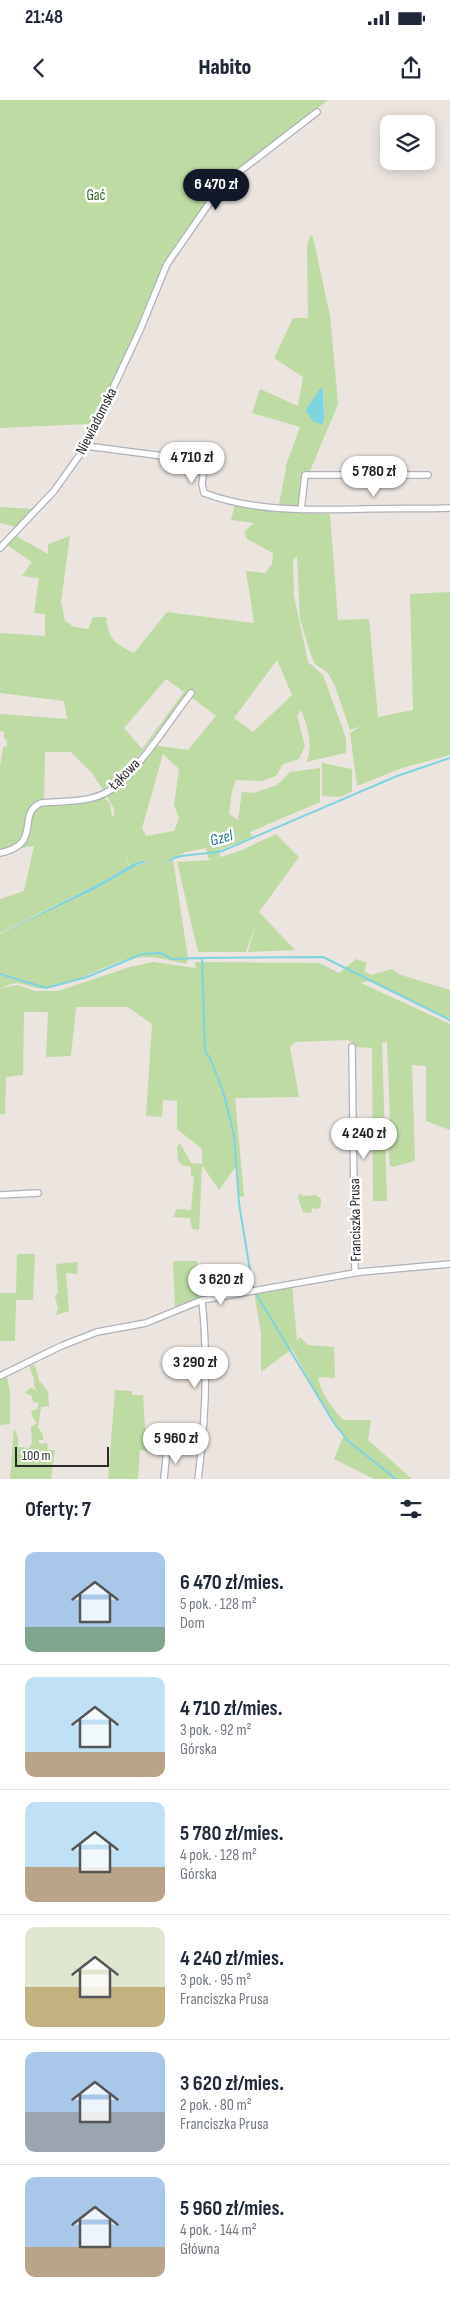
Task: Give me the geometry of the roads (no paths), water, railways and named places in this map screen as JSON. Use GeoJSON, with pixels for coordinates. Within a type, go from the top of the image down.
{"type":"FeatureCollection","features":[{"type":"Feature","properties":{"kind":"street","name":"Niewiadomska"},"geometry":{"type":"LineString","coordinates":[[0,548],[54,490],[86,446],[140,330],[167,264],[222,185],[317,112]]}},
{"type":"Feature","properties":{"kind":"street"},"geometry":{"type":"LineString","coordinates":[[86,446],[194,460],[204,468],[202,484],[204,493],[227,500],[301,510],[450,508]]}},
{"type":"Feature","properties":{"kind":"street"},"geometry":{"type":"LineString","coordinates":[[301,510],[305,475],[428,476]]}},
{"type":"Feature","properties":{"kind":"street","name":"Łąkowa"},"geometry":{"type":"LineString","coordinates":[[0,853],[10,851],[23,843],[27,834],[30,810],[35,805],[82,800],[108,791],[131,770],[191,693]]}},
{"type":"Feature","properties":{"kind":"street","name":"Franciszka Prusa"},"geometry":{"type":"LineString","coordinates":[[352,1047],[355,1272]]}},
{"type":"Feature","properties":{"kind":"street"},"geometry":{"type":"LineString","coordinates":[[0,1195],[38,1193]]}},
{"type":"Feature","properties":{"kind":"street","name":"Franciszka Prusa"},"geometry":{"type":"LineString","coordinates":[[0,1376],[61,1346],[97,1332],[146,1322],[202,1300],[355,1272],[450,1264]]}},
{"type":"Feature","properties":{"kind":"street"},"geometry":{"type":"LineString","coordinates":[[198,1479],[206,1407],[205,1332],[202,1300]]}},
{"type":"Feature","properties":{"kind":"street"},"geometry":{"type":"LineString","coordinates":[[164,1479],[166,1448]]}},
{"type":"Feature","properties":{"kind":"water"},"geometry":{"type":"Polygon","coordinates":[[[323,388],[324,419],[322,424],[314,422],[305,411],[319,390],[323,388]]]}},
{"type":"Feature","properties":{"kind":"water"},"geometry":{"type":"Polygon","coordinates":[[[141,861],[159,863],[142,863],[137,865],[97,888],[0,934],[106,880],[129,866],[141,861]]]}},
{"type":"Feature","properties":{"kind":"waterway","name":"Gzel"},"geometry":{"type":"LineString","coordinates":[[172,859],[222,851],[397,776],[450,758]]}},
{"type":"Feature","properties":{"kind":"waterway"},"geometry":{"type":"LineString","coordinates":[[0,974],[46,988],[87,977],[142,954],[161,953],[172,959],[202,958],[205,1051],[210,1058],[223,1091],[234,1135],[239,1203],[253,1289],[334,1423],[348,1441],[396,1479]]}},
{"type":"Feature","properties":{"kind":"waterway"},"geometry":{"type":"LineString","coordinates":[[202,958],[323,957],[450,1020]]}},
{"type":"Feature","properties":{"kind":"park label","name":"Gać"},"geometry":{"type":"Point","coordinates":[96,195]}}]}
